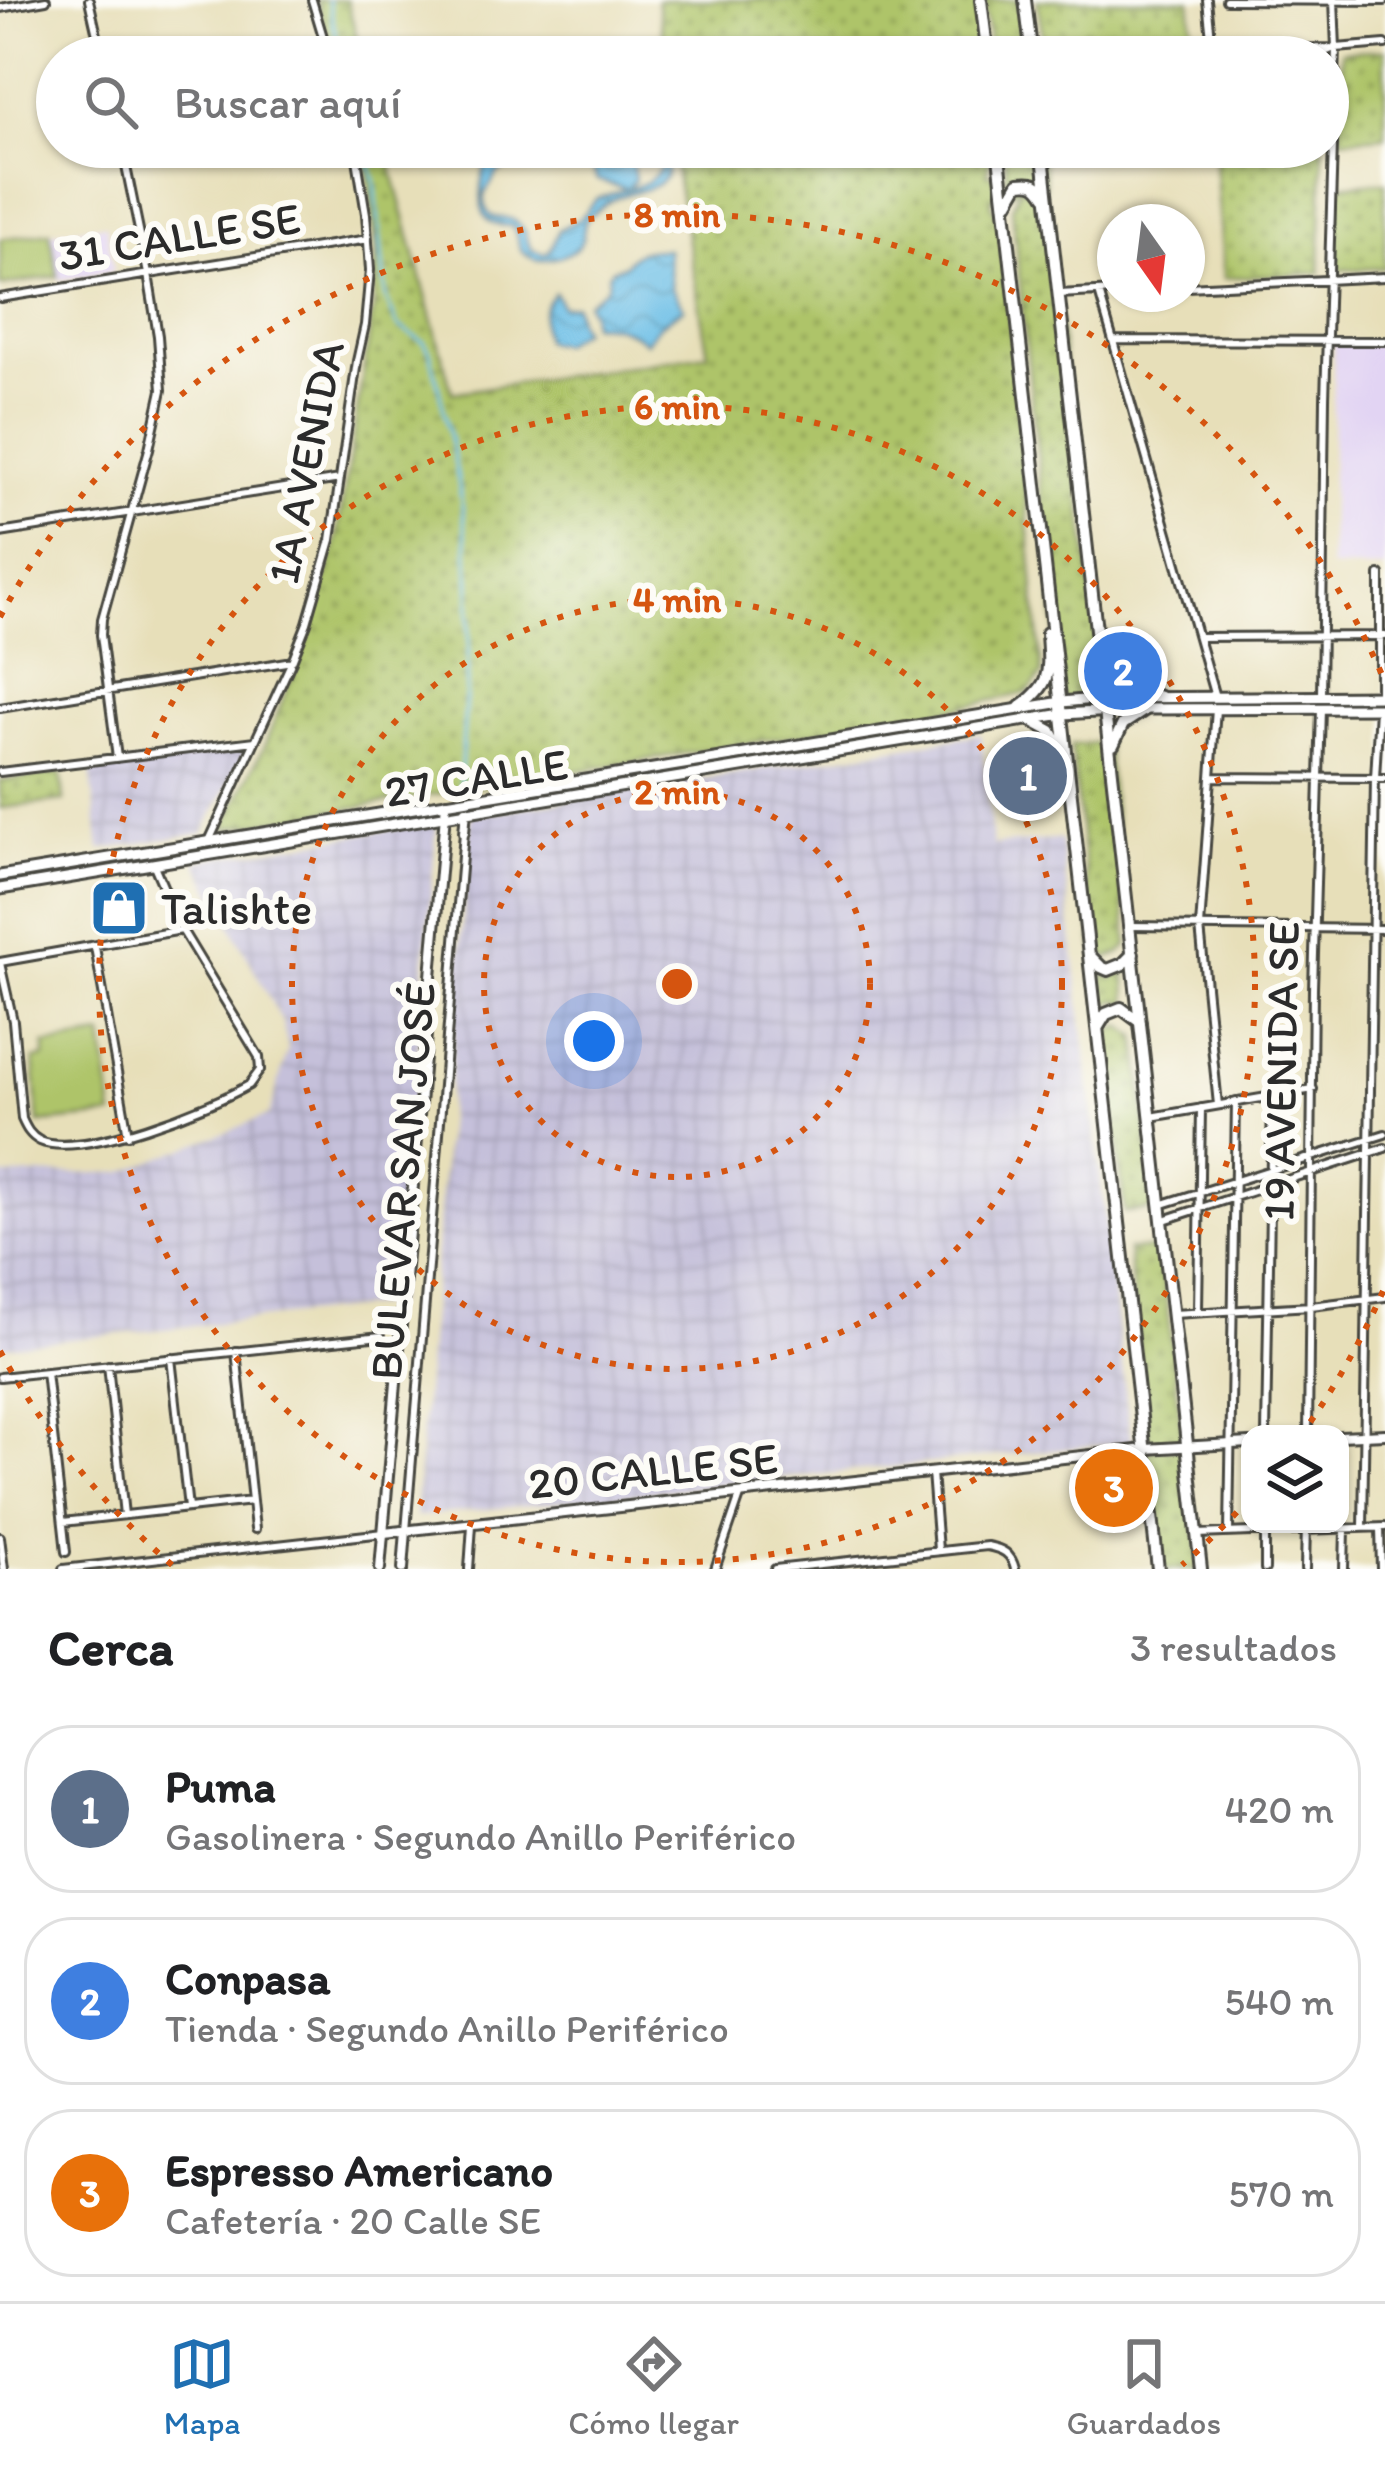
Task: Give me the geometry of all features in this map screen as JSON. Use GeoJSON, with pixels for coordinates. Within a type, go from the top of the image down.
{"type":"FeatureCollection","features":[{"type":"Feature","properties":{"kind":"main road"},"geometry":{"type":"LineString","coordinates":[[981,0],[985,36]]}},
{"type":"Feature","properties":{"kind":"main road"},"geometry":{"type":"LineString","coordinates":[[1025,0],[1029,36]]}},
{"type":"Feature","properties":{"kind":"main road"},"geometry":{"type":"LineString","coordinates":[[1000,168],[1158,1569]]}},
{"type":"Feature","properties":{"kind":"main road"},"geometry":{"type":"LineString","coordinates":[[1044,168],[1201,1569]]}},
{"type":"Feature","properties":{"kind":"main road"},"geometry":{"type":"LineString","coordinates":[[1005,208],[1019,183],[1033,181],[1048,199]]}},
{"type":"Feature","properties":{"kind":"main road"},"geometry":{"type":"LineString","coordinates":[[1020,707],[1044,688],[1048,676],[1048,576]]}},
{"type":"Feature","properties":{"kind":"main road"},"geometry":{"type":"LineString","coordinates":[[1099,640],[1114,675],[1160,698]]}},
{"type":"Feature","properties":{"kind":"main road"},"geometry":{"type":"LineString","coordinates":[[1106,704],[1160,698],[1216,703]]}},
{"type":"Feature","properties":{"kind":"main road"},"geometry":{"type":"LineString","coordinates":[[1106,704],[1146,709],[1216,703],[1382,702]]}},
{"type":"Feature","properties":{"kind":"main road","name":"27 CALLE"},"geometry":{"type":"LineString","coordinates":[[0,876],[1020,707],[1106,704]]}},
{"type":"Feature","properties":{"kind":"main road","name":"27 CALLE"},"geometry":{"type":"LineString","coordinates":[[0,889],[1029,719],[1063,708]]}},
{"type":"Feature","properties":{"kind":"main road"},"geometry":{"type":"LineString","coordinates":[[1110,754],[1123,724],[1146,709]]}},
{"type":"Feature","properties":{"kind":"main road"},"geometry":{"type":"LineString","coordinates":[[1029,719],[1051,730],[1070,771]]}},
{"type":"Feature","properties":{"kind":"main road"},"geometry":{"type":"LineString","coordinates":[[1091,957],[1108,970],[1132,954]]}},
{"type":"Feature","properties":{"kind":"main road"},"geometry":{"type":"LineString","coordinates":[[1098,1027],[1106,1014],[1121,1008],[1140,1022]]}},
{"type":"Feature","properties":{"kind":"street"},"geometry":{"type":"LineString","coordinates":[[0,8],[46,0]]}},
{"type":"Feature","properties":{"kind":"street"},"geometry":{"type":"LineString","coordinates":[[89,0],[97,36]]}},
{"type":"Feature","properties":{"kind":"street"},"geometry":{"type":"LineString","coordinates":[[312,0],[323,36]]}},
{"type":"Feature","properties":{"kind":"street"},"geometry":{"type":"LineString","coordinates":[[1207,0],[1211,36]]}},
{"type":"Feature","properties":{"kind":"street"},"geometry":{"type":"LineString","coordinates":[[1226,0],[1385,1]]}},
{"type":"Feature","properties":{"kind":"street","name":"19 AVENIDA SE"},"geometry":{"type":"LineString","coordinates":[[1334,1],[1335,36]]}},
{"type":"Feature","properties":{"kind":"street"},"geometry":{"type":"LineString","coordinates":[[1349,47],[1385,44]]}},
{"type":"Feature","properties":{"kind":"street"},"geometry":{"type":"LineString","coordinates":[[117,758],[100,635],[162,390],[158,336],[126,168]]}},
{"type":"Feature","properties":{"kind":"street","name":"1A AVENIDA"},"geometry":{"type":"LineString","coordinates":[[208,842],[292,661],[331,540],[368,300],[368,239],[358,168]]}},
{"type":"Feature","properties":{"kind":"street","name":"19 AVENIDA SE"},"geometry":{"type":"LineString","coordinates":[[1308,1425],[1333,168]]}},
{"type":"Feature","properties":{"kind":"street","name":"31 CALLE SE"},"geometry":{"type":"LineString","coordinates":[[0,298],[368,239]]}},
{"type":"Feature","properties":{"kind":"street"},"geometry":{"type":"LineString","coordinates":[[1205,286],[1385,277]]}},
{"type":"Feature","properties":{"kind":"street"},"geometry":{"type":"LineString","coordinates":[[1059,294],[1097,292]]}},
{"type":"Feature","properties":{"kind":"street"},"geometry":{"type":"LineString","coordinates":[[1105,312],[1216,703],[1200,927],[1219,1105]]}},
{"type":"Feature","properties":{"kind":"street"},"geometry":{"type":"LineString","coordinates":[[1113,340],[1385,341]]}},
{"type":"Feature","properties":{"kind":"street"},"geometry":{"type":"LineString","coordinates":[[0,532],[340,478]]}},
{"type":"Feature","properties":{"kind":"street"},"geometry":{"type":"LineString","coordinates":[[1363,1528],[1372,929],[1382,702],[1380,575]]}},
{"type":"Feature","properties":{"kind":"street"},"geometry":{"type":"LineString","coordinates":[[1198,638],[1382,636]]}},
{"type":"Feature","properties":{"kind":"street"},"geometry":{"type":"LineString","coordinates":[[0,708],[292,661]]}},
{"type":"Feature","properties":{"kind":"street"},"geometry":{"type":"LineString","coordinates":[[0,772],[255,741]]}},
{"type":"Feature","properties":{"kind":"street"},"geometry":{"type":"LineString","coordinates":[[1211,777],[1380,778]]}},
{"type":"Feature","properties":{"kind":"street","name":"BULEVAR SAN JOSÉ"},"geometry":{"type":"LineString","coordinates":[[403,1569],[467,799]]}},
{"type":"Feature","properties":{"kind":"street","name":"BULEVAR SAN JOSÉ"},"geometry":{"type":"LineString","coordinates":[[380,1569],[446,802]]}},
{"type":"Feature","properties":{"kind":"street"},"geometry":{"type":"LineString","coordinates":[[153,862],[182,931],[259,1057],[260,1070],[249,1084],[128,1135],[66,1144],[40,1141],[28,1133],[22,1119],[13,1022],[0,963],[182,931]]}},
{"type":"Feature","properties":{"kind":"street"},"geometry":{"type":"LineString","coordinates":[[1130,926],[1385,929]]}},
{"type":"Feature","properties":{"kind":"street"},"geometry":{"type":"LineString","coordinates":[[95,946],[128,1135]]}},
{"type":"Feature","properties":{"kind":"street"},"geometry":{"type":"LineString","coordinates":[[1151,1117],[1313,1089]]}},
{"type":"Feature","properties":{"kind":"street"},"geometry":{"type":"LineString","coordinates":[[1266,1425],[1272,1096]]}},
{"type":"Feature","properties":{"kind":"street"},"geometry":{"type":"LineString","coordinates":[[1229,1532],[1236,1102]]}},
{"type":"Feature","properties":{"kind":"street"},"geometry":{"type":"LineString","coordinates":[[1198,1311],[1201,1108]]}},
{"type":"Feature","properties":{"kind":"street"},"geometry":{"type":"LineString","coordinates":[[1160,1205],[1385,1134]]}},
{"type":"Feature","properties":{"kind":"street"},"geometry":{"type":"LineString","coordinates":[[1162,1221],[1385,1148]]}},
{"type":"Feature","properties":{"kind":"street"},"geometry":{"type":"LineString","coordinates":[[1171,1314],[1385,1297]]}},
{"type":"Feature","properties":{"kind":"street"},"geometry":{"type":"LineString","coordinates":[[0,1377],[381,1336]]}},
{"type":"Feature","properties":{"kind":"street"},"geometry":{"type":"LineString","coordinates":[[236,1351],[255,1529]]}},
{"type":"Feature","properties":{"kind":"street"},"geometry":{"type":"LineString","coordinates":[[171,1358],[188,1508]]}},
{"type":"Feature","properties":{"kind":"street"},"geometry":{"type":"LineString","coordinates":[[108,1365],[124,1515]]}},
{"type":"Feature","properties":{"kind":"street"},"geometry":{"type":"LineString","coordinates":[[46,1372],[66,1552]]}},
{"type":"Feature","properties":{"kind":"street"},"geometry":{"type":"LineString","coordinates":[[1349,1435],[1385,1434]]}},
{"type":"Feature","properties":{"kind":"street","name":"20 CALLE SE"},"geometry":{"type":"LineString","coordinates":[[63,1569],[1145,1449],[1241,1443]]}},
{"type":"Feature","properties":{"kind":"street"},"geometry":{"type":"LineString","coordinates":[[932,1472],[938,1550]]}},
{"type":"Feature","properties":{"kind":"street"},"geometry":{"type":"LineString","coordinates":[[715,1569],[741,1493]]}},
{"type":"Feature","properties":{"kind":"street"},"geometry":{"type":"LineString","coordinates":[[63,1522],[252,1501]]}},
{"type":"Feature","properties":{"kind":"street"},"geometry":{"type":"LineString","coordinates":[[469,1569],[472,1524]]}},
{"type":"Feature","properties":{"kind":"street"},"geometry":{"type":"LineString","coordinates":[[1349,1529],[1383,1528],[1381,1569]]}},
{"type":"Feature","properties":{"kind":"street"},"geometry":{"type":"LineString","coordinates":[[1197,1534],[1241,1530]]}},
{"type":"Feature","properties":{"kind":"street"},"geometry":{"type":"LineString","coordinates":[[1264,1569],[1265,1533]]}},
{"type":"Feature","properties":{"kind":"street"},"geometry":{"type":"LineString","coordinates":[[1305,1569],[1306,1533]]}},
{"type":"Feature","properties":{"kind":"street"},"geometry":{"type":"LineString","coordinates":[[1344,1569],[1345,1533]]}},
{"type":"Feature","properties":{"kind":"street"},"geometry":{"type":"LineString","coordinates":[[0,1537],[4,1569]]}},
{"type":"Feature","properties":{"kind":"street"},"geometry":{"type":"LineString","coordinates":[[781,1569],[987,1546],[1001,1548],[1012,1558],[1015,1569]]}},
{"type":"Feature","properties":{"kind":"shaded area"},"geometry":{"type":"Polygon","coordinates":[[[106,224],[114,271],[59,280],[51,233],[106,224]]]}},
{"type":"Feature","properties":{"kind":"shaded area"},"geometry":{"type":"Polygon","coordinates":[[[1334,344],[1385,345],[1385,569],[1330,568],[1334,344]]]}},
{"type":"Feature","properties":{"kind":"shaded area"},"geometry":{"type":"Polygon","coordinates":[[[981,734],[993,845],[1061,839],[1131,1442],[415,1517],[471,816],[981,734]]]}},
{"type":"Feature","properties":{"kind":"shaded area"},"geometry":{"type":"Polygon","coordinates":[[[247,749],[203,833],[100,850],[90,769],[247,749]]]}},
{"type":"Feature","properties":{"kind":"shaded area"},"geometry":{"type":"Polygon","coordinates":[[[437,822],[396,1304],[0,1347],[0,1176],[124,1172],[269,1115],[288,1048],[282,1022],[196,861],[437,822]]]}},
{"type":"Feature","properties":{"kind":"green space"},"geometry":{"type":"Polygon","coordinates":[[[316,0],[347,0],[356,36],[327,36],[316,0]]]}},
{"type":"Feature","properties":{"kind":"green space"},"geometry":{"type":"Polygon","coordinates":[[[657,0],[976,0],[980,36],[663,36],[657,0]]]}},
{"type":"Feature","properties":{"kind":"green space"},"geometry":{"type":"Polygon","coordinates":[[[984,0],[1025,0],[1029,36],[988,36],[984,0]]]}},
{"type":"Feature","properties":{"kind":"green space"},"geometry":{"type":"Polygon","coordinates":[[[1037,0],[1190,0],[1193,36],[1043,36],[1037,0]]]}},
{"type":"Feature","properties":{"kind":"green space"},"geometry":{"type":"Polygon","coordinates":[[[1385,50],[1385,136],[1349,138],[1349,51],[1385,50]]]}},
{"type":"Feature","properties":{"kind":"green space"},"geometry":{"type":"Polygon","coordinates":[[[366,168],[392,168],[452,393],[708,354],[675,168],[988,168],[987,174],[995,175],[997,191],[991,203],[1001,228],[1042,675],[1027,693],[932,713],[223,829],[266,742],[335,550],[374,305],[377,251],[366,168]]]}},
{"type":"Feature","properties":{"kind":"green space"},"geometry":{"type":"Polygon","coordinates":[[[1006,168],[1044,168],[1046,187],[1033,180],[1008,194],[1006,168]]]}},
{"type":"Feature","properties":{"kind":"green space"},"geometry":{"type":"Polygon","coordinates":[[[1216,168],[1322,168],[1320,273],[1224,278],[1216,168]]]}},
{"type":"Feature","properties":{"kind":"green space"},"geometry":{"type":"Polygon","coordinates":[[[1385,182],[1385,268],[1337,270],[1338,185],[1385,182]]]}},
{"type":"Feature","properties":{"kind":"green space"},"geometry":{"type":"Polygon","coordinates":[[[1031,185],[1045,199],[1104,697],[1063,700],[1012,208],[1020,189],[1031,185]]]}},
{"type":"Feature","properties":{"kind":"green space"},"geometry":{"type":"Polygon","coordinates":[[[50,232],[58,276],[0,286],[0,239],[50,232]]]}},
{"type":"Feature","properties":{"kind":"green space"},"geometry":{"type":"Polygon","coordinates":[[[1106,742],[1128,945],[1108,958],[1094,948],[1071,745],[1106,742]]]}},
{"type":"Feature","properties":{"kind":"green space"},"geometry":{"type":"Polygon","coordinates":[[[61,773],[64,801],[0,808],[0,781],[61,773]]]}},
{"type":"Feature","properties":{"kind":"green space"},"geometry":{"type":"Polygon","coordinates":[[[1125,970],[1128,1007],[1118,1000],[1105,1010],[1102,972],[1111,979],[1125,970]]]}},
{"type":"Feature","properties":{"kind":"green space"},"geometry":{"type":"Polygon","coordinates":[[[1122,1026],[1137,1036],[1155,1209],[1125,1212],[1104,1040],[1122,1026]]]}},
{"type":"Feature","properties":{"kind":"green space"},"geometry":{"type":"Polygon","coordinates":[[[103,1036],[113,1116],[39,1123],[34,1060],[45,1057],[45,1045],[103,1036]]]}},
{"type":"Feature","properties":{"kind":"green space"},"geometry":{"type":"Polygon","coordinates":[[[1160,1248],[1183,1442],[1149,1445],[1128,1250],[1160,1248]]]}},
{"type":"Feature","properties":{"kind":"green space"},"geometry":{"type":"Polygon","coordinates":[[[1187,1448],[1200,1569],[1158,1569],[1147,1450],[1187,1448]]]}},
{"type":"Feature","properties":{"kind":"water"},"geometry":{"type":"Polygon","coordinates":[[[485,168],[507,168],[484,195],[489,213],[514,220],[530,246],[546,254],[559,230],[581,217],[596,199],[627,189],[597,180],[594,168],[633,168],[635,180],[628,189],[644,183],[660,168],[667,168],[655,186],[614,199],[591,215],[575,249],[538,260],[522,252],[513,226],[492,223],[486,217],[481,198],[485,168]]]}},
{"type":"Feature","properties":{"kind":"water"},"geometry":{"type":"Polygon","coordinates":[[[667,249],[671,288],[684,308],[658,326],[646,342],[620,328],[591,324],[587,303],[606,287],[613,269],[638,253],[667,249]]]}},
{"type":"Feature","properties":{"kind":"water"},"geometry":{"type":"Polygon","coordinates":[[[555,293],[562,307],[575,305],[582,330],[561,344],[545,342],[542,328],[544,310],[555,293]]]}},
{"type":"Feature","properties":{"kind":"waterway"},"geometry":{"type":"LineString","coordinates":[[328,0],[336,36]]}},
{"type":"Feature","properties":{"kind":"waterway"},"geometry":{"type":"LineString","coordinates":[[371,168],[386,299],[398,326],[424,342],[430,352],[462,506],[470,600],[460,785]]}},
{"type":"Feature","properties":{"kind":"place","name":"Conpasa"},"geometry":{"type":"Point","coordinates":[1123,671]}},
{"type":"Feature","properties":{"kind":"place","name":"Puma"},"geometry":{"type":"Point","coordinates":[1028,776]}},
{"type":"Feature","properties":{"kind":"place","name":"Talishte"},"geometry":{"type":"Point","coordinates":[119,908]}},
{"type":"Feature","properties":{"kind":"place","name":"Espresso Americano"},"geometry":{"type":"Point","coordinates":[1114,1488]}}]}
